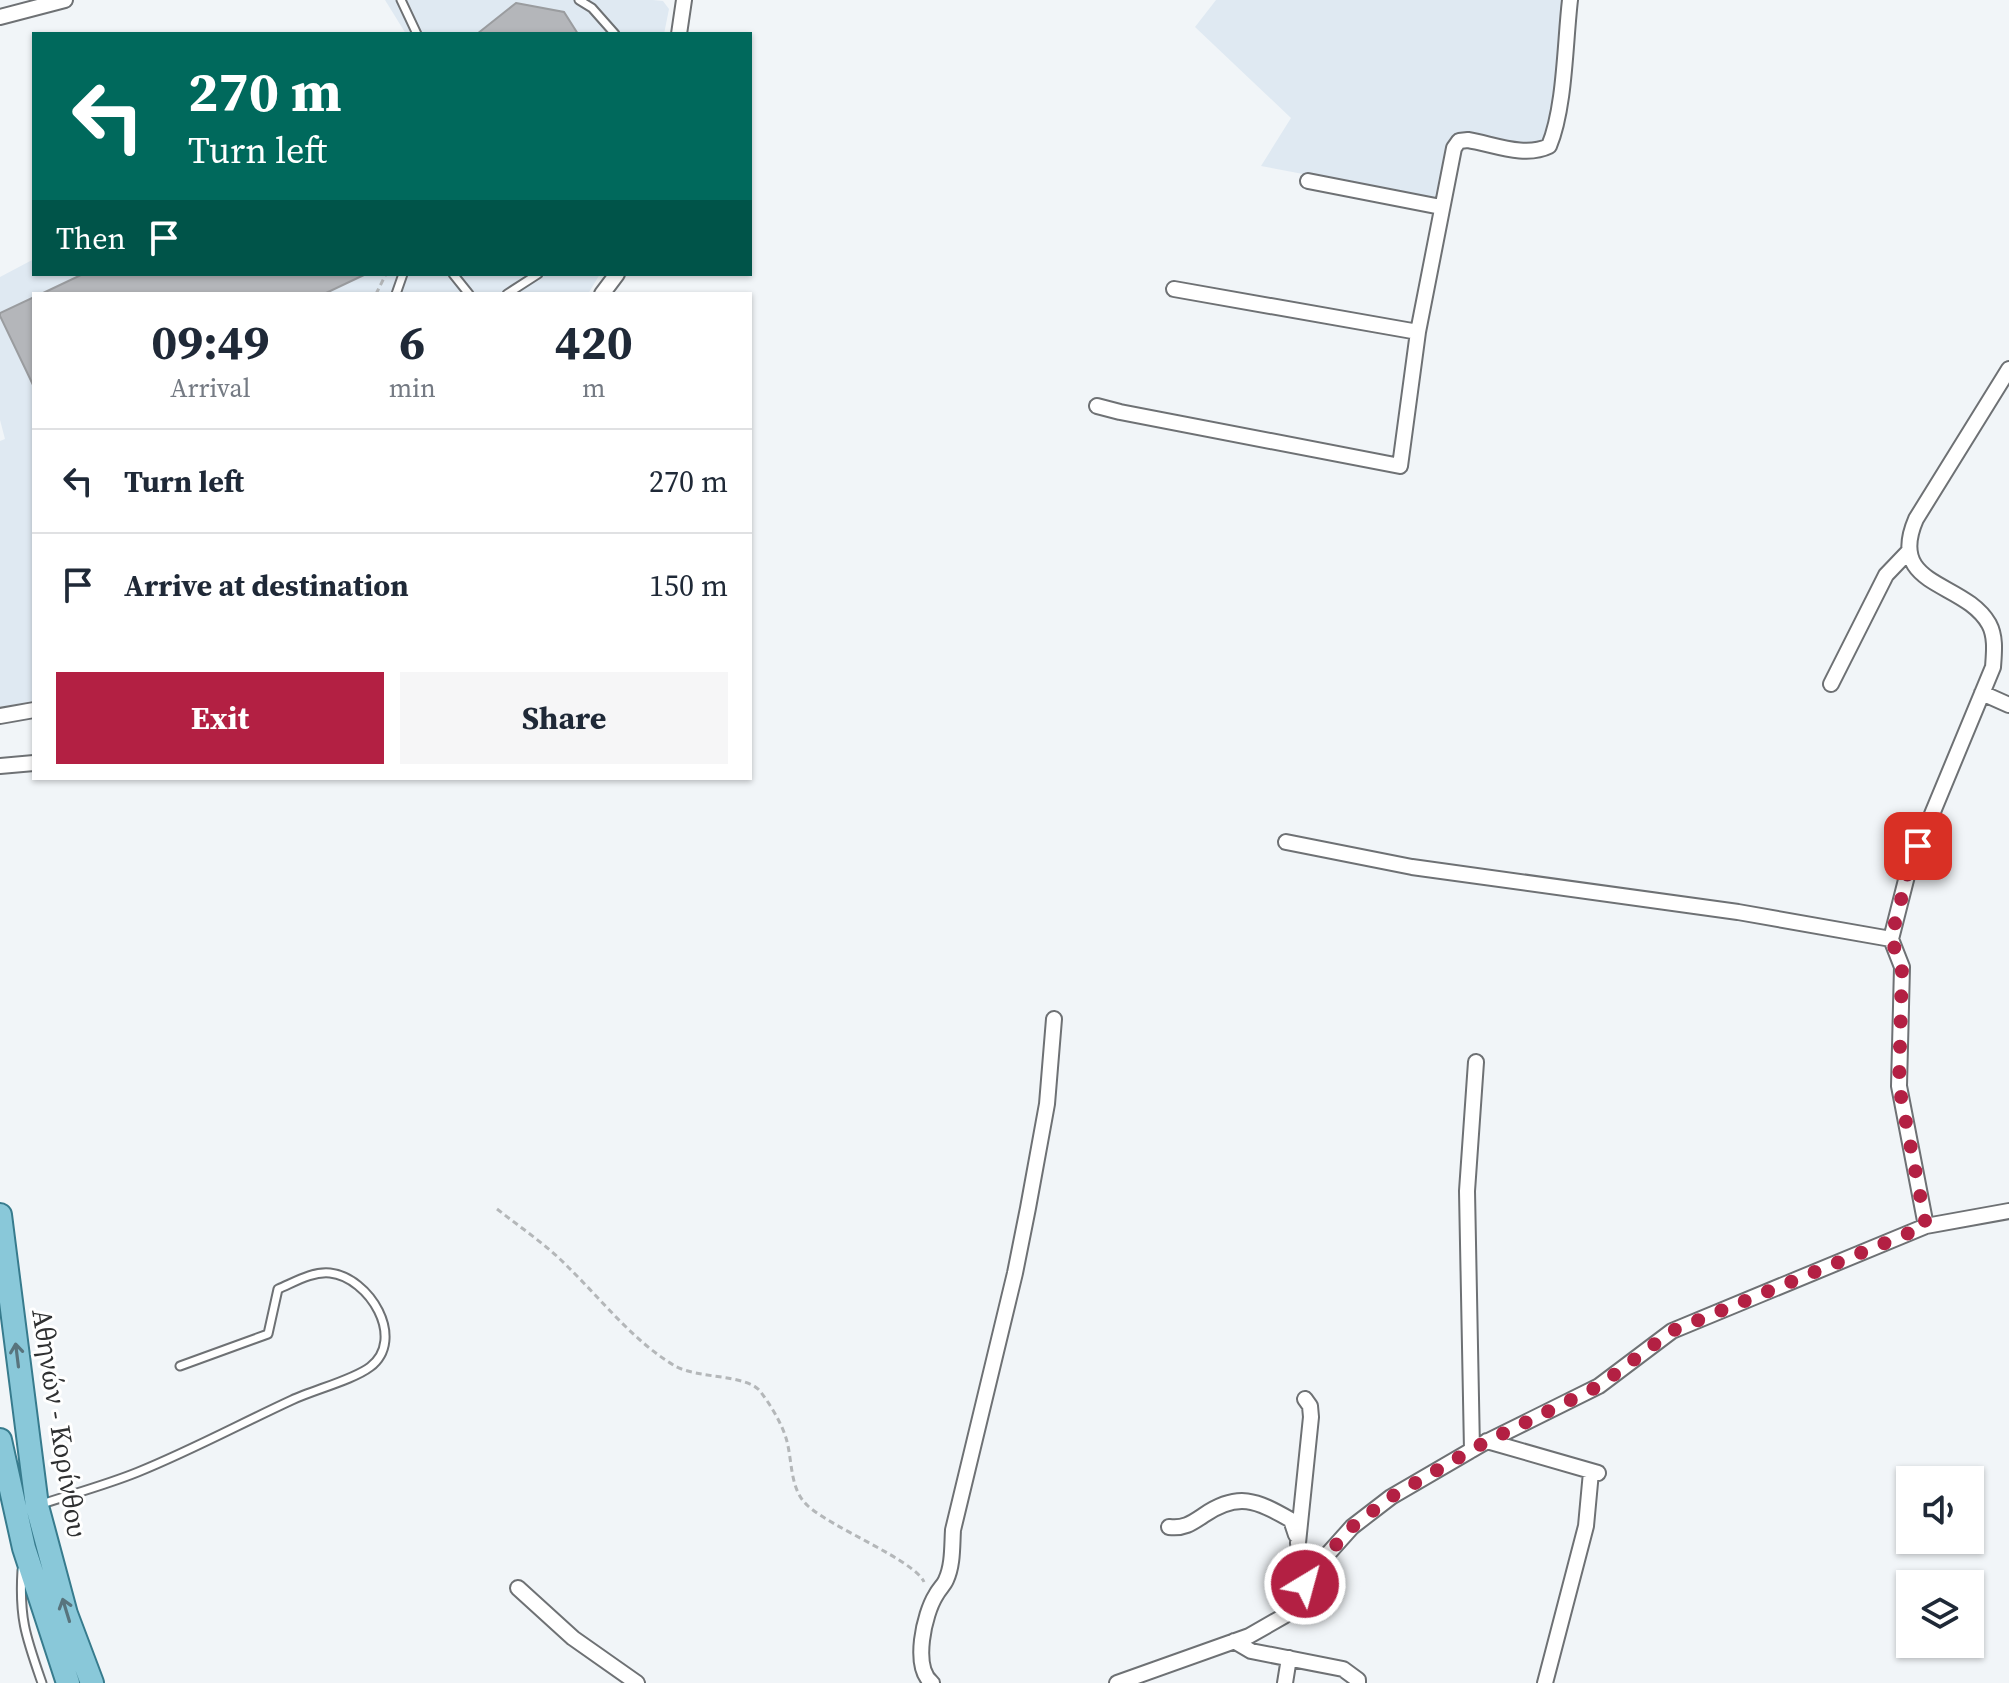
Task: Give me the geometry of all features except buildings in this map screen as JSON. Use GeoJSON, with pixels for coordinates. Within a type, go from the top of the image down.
{"type":"FeatureCollection","features":[{"type":"Feature","properties":{"kind":"main road","name":"Αθηνών - Κορίνθου"},"geometry":{"type":"LineString","coordinates":[[0,1215],[37,1506],[66,1614],[92,1683]]}},
{"type":"Feature","properties":{"kind":"main road","name":"Αθηνών - Κορίνθου"},"geometry":{"type":"LineString","coordinates":[[0,1440],[24,1548],[68,1683]]}},
{"type":"Feature","properties":{"kind":"street"},"geometry":{"type":"LineString","coordinates":[[0,17],[65,0]]}},
{"type":"Feature","properties":{"kind":"street"},"geometry":{"type":"LineString","coordinates":[[679,32],[684,0]]}},
{"type":"Feature","properties":{"kind":"street"},"geometry":{"type":"LineString","coordinates":[[1097,406],[1400,466],[1418,332],[1454,148],[1459,141],[1468,140],[1526,151],[1539,151],[1549,146],[1558,107],[1570,0]]}},
{"type":"Feature","properties":{"kind":"street"},"geometry":{"type":"LineString","coordinates":[[1308,181],[1441,207]]}},
{"type":"Feature","properties":{"kind":"street"},"geometry":{"type":"LineString","coordinates":[[1174,289],[1418,332]]}},
{"type":"Feature","properties":{"kind":"street"},"geometry":{"type":"LineString","coordinates":[[1926,1226],[1899,1086],[1902,967],[1891,939],[1908,872],[1993,667],[1995,646],[1989,624],[1976,608],[1932,581],[1916,567],[1908,552],[1908,537],[1916,519],[2009,369]]}},
{"type":"Feature","properties":{"kind":"street"},"geometry":{"type":"LineString","coordinates":[[1831,684],[1886,575],[1908,552]]}},
{"type":"Feature","properties":{"kind":"street"},"geometry":{"type":"LineString","coordinates":[[1982,693],[2009,705]]}},
{"type":"Feature","properties":{"kind":"street"},"geometry":{"type":"LineString","coordinates":[[0,716],[32,710]]}},
{"type":"Feature","properties":{"kind":"street"},"geometry":{"type":"LineString","coordinates":[[0,766],[32,763]]}},
{"type":"Feature","properties":{"kind":"street"},"geometry":{"type":"LineString","coordinates":[[1286,842],[1412,867],[1738,912],[1891,939]]}},
{"type":"Feature","properties":{"kind":"street"},"geometry":{"type":"LineString","coordinates":[[932,1683],[927,1680],[923,1667],[921,1645],[932,1602],[946,1582],[949,1571],[953,1530],[1015,1273],[1047,1104],[1054,1019]]}},
{"type":"Feature","properties":{"kind":"street"},"geometry":{"type":"LineString","coordinates":[[1472,1450],[1467,1191],[1476,1062]]}},
{"type":"Feature","properties":{"kind":"street"},"geometry":{"type":"LineString","coordinates":[[1117,1683],[1234,1641],[1284,1616],[1318,1565],[1352,1527],[1391,1497],[1487,1441],[1599,1386],[1672,1331],[1926,1226],[2009,1211]]}},
{"type":"Feature","properties":{"kind":"street"},"geometry":{"type":"LineString","coordinates":[[1298,1543],[1311,1417],[1310,1406],[1305,1399]]}},
{"type":"Feature","properties":{"kind":"street"},"geometry":{"type":"LineString","coordinates":[[1487,1441],[1595,1473],[1586,1526],[1545,1683]]}},
{"type":"Feature","properties":{"kind":"street"},"geometry":{"type":"LineString","coordinates":[[1169,1527],[1186,1527],[1215,1507],[1233,1500],[1275,1511],[1291,1520],[1305,1584]]}},
{"type":"Feature","properties":{"kind":"street"},"geometry":{"type":"LineString","coordinates":[[518,1588],[561,1629],[637,1683]]}},
{"type":"Feature","properties":{"kind":"street"},"geometry":{"type":"LineString","coordinates":[[1234,1641],[1251,1651],[1343,1669],[1358,1683]]}},
{"type":"Feature","properties":{"kind":"street"},"geometry":{"type":"LineString","coordinates":[[1285,1683],[1289,1658]]}},
{"type":"Feature","properties":{"kind":"lane"},"geometry":{"type":"LineString","coordinates":[[401,0],[416,32]]}},
{"type":"Feature","properties":{"kind":"lane"},"geometry":{"type":"LineString","coordinates":[[579,0],[592,8],[613,32]]}},
{"type":"Feature","properties":{"kind":"lane"},"geometry":{"type":"LineString","coordinates":[[455,276],[467,292]]}},
{"type":"Feature","properties":{"kind":"lane"},"geometry":{"type":"LineString","coordinates":[[510,292],[535,276]]}},
{"type":"Feature","properties":{"kind":"lane"},"geometry":{"type":"LineString","coordinates":[[37,1506],[137,1472],[369,1368],[382,1355],[388,1339],[371,1297],[353,1281],[330,1273],[311,1275],[278,1289],[268,1334],[180,1366]]}},
{"type":"Feature","properties":{"kind":"lane"},"geometry":{"type":"LineString","coordinates":[[24,1548],[20,1606],[23,1628],[42,1683]]}},
{"type":"Feature","properties":{"kind":"path"},"geometry":{"type":"LineString","coordinates":[[497,1209],[565,1264],[629,1330],[663,1357],[694,1374],[749,1381],[759,1390],[783,1428],[801,1498],[833,1524],[922,1576],[932,1602]]}},
{"type":"Feature","properties":{"kind":"shaded area"},"geometry":{"type":"Polygon","coordinates":[[[385,0],[653,0],[663,1],[669,9],[664,32],[405,32],[385,0]]]}},
{"type":"Feature","properties":{"kind":"shaded area"},"geometry":{"type":"Polygon","coordinates":[[[1216,0],[1567,0],[1551,135],[1540,148],[1458,138],[1440,200],[1261,166],[1291,118],[1195,27],[1216,0]]]}},
{"type":"Feature","properties":{"kind":"shaded area"},"geometry":{"type":"Polygon","coordinates":[[[32,260],[32,276],[599,276],[589,292],[32,292],[32,701],[0,707],[0,441],[5,439],[0,420],[0,277],[32,260]]]}},
{"type":"Feature","properties":{"kind":"route"},"geometry":{"type":"LineString","coordinates":[[1305,1584],[1352,1527],[1391,1497],[1482,1444],[1599,1386],[1672,1331],[1926,1226],[1899,1086],[1902,967],[1891,939],[1918,846]]}}]}
